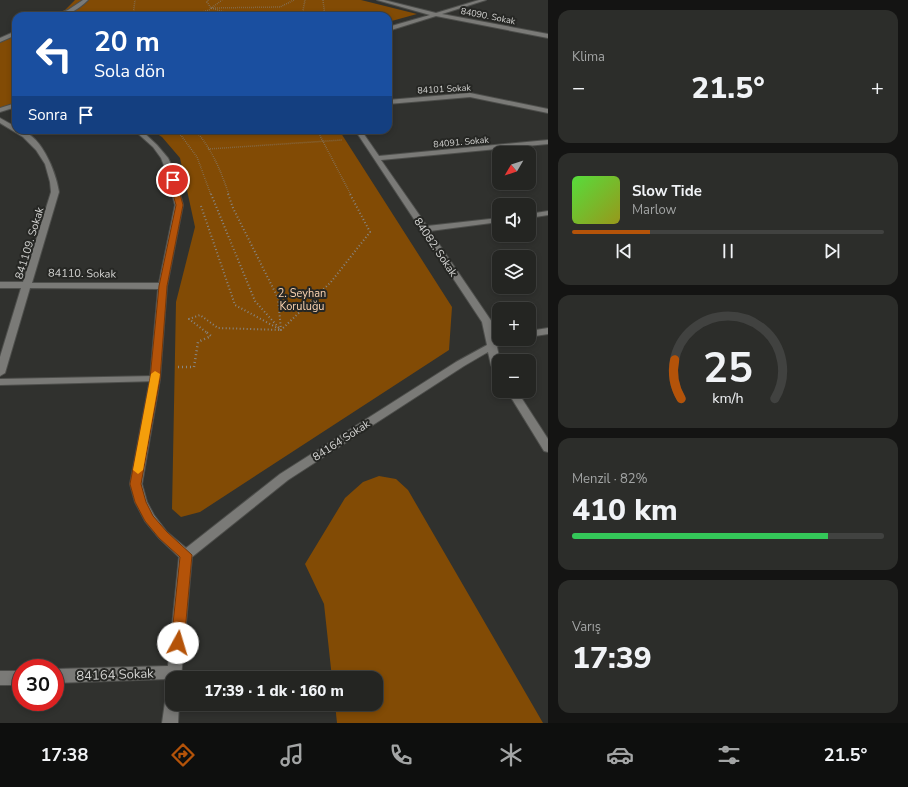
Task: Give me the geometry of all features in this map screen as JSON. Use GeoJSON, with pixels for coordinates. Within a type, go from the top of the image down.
{"type":"FeatureCollection","features":[{"type":"Feature","properties":{"kind":"street"},"geometry":{"type":"LineString","coordinates":[[67,12],[86,0]]}},
{"type":"Feature","properties":{"kind":"street","name":"84090. Sokak"},"geometry":{"type":"LineString","coordinates":[[379,0],[436,14],[548,36]]}},
{"type":"Feature","properties":{"kind":"street"},"geometry":{"type":"LineString","coordinates":[[392,28],[484,0]]}},
{"type":"Feature","properties":{"kind":"street"},"geometry":{"type":"LineString","coordinates":[[0,40],[12,35]]}},
{"type":"Feature","properties":{"kind":"street","name":"84101 Sokak"},"geometry":{"type":"LineString","coordinates":[[392,102],[470,95],[548,111]]}},
{"type":"Feature","properties":{"kind":"street"},"geometry":{"type":"LineString","coordinates":[[0,110],[12,106]]}},
{"type":"Feature","properties":{"kind":"street","name":"841109. Sokak"},"geometry":{"type":"LineString","coordinates":[[0,120],[12,128]]}},
{"type":"Feature","properties":{"kind":"street","name":"841109. Sokak"},"geometry":{"type":"LineString","coordinates":[[0,373],[56,192],[54,178],[49,163],[39,148],[21,134]]}},
{"type":"Feature","properties":{"kind":"street"},"geometry":{"type":"LineString","coordinates":[[142,134],[155,146],[167,163],[179,205],[163,286],[155,379],[136,484],[140,502],[149,518],[163,535],[186,555],[175,671]]}},
{"type":"Feature","properties":{"kind":"street","name":"84082. Sokak"},"geometry":{"type":"LineString","coordinates":[[361,134],[487,322],[493,354]]}},
{"type":"Feature","properties":{"kind":"street","name":"84091. Sokak"},"geometry":{"type":"LineString","coordinates":[[376,158],[548,142]]}},
{"type":"Feature","properties":{"kind":"street"},"geometry":{"type":"LineString","coordinates":[[536,215],[548,213]]}},
{"type":"Feature","properties":{"kind":"street"},"geometry":{"type":"LineString","coordinates":[[425,229],[492,221]]}},
{"type":"Feature","properties":{"kind":"street","name":"84110. Sokak"},"geometry":{"type":"LineString","coordinates":[[0,285],[163,286]]}},
{"type":"Feature","properties":{"kind":"street"},"geometry":{"type":"LineString","coordinates":[[536,333],[548,331]]}},
{"type":"Feature","properties":{"kind":"street","name":"84164 Sokak"},"geometry":{"type":"LineString","coordinates":[[186,555],[284,477],[460,364],[491,346]]}},
{"type":"Feature","properties":{"kind":"street"},"geometry":{"type":"LineString","coordinates":[[0,382],[155,379]]}},
{"type":"Feature","properties":{"kind":"street"},"geometry":{"type":"LineString","coordinates":[[516,398],[548,448]]}},
{"type":"Feature","properties":{"kind":"street","name":"84164 Sokak"},"geometry":{"type":"LineString","coordinates":[[64,676],[165,675]]}},
{"type":"Feature","properties":{"kind":"street"},"geometry":{"type":"LineString","coordinates":[[0,678],[12,678]]}},
{"type":"Feature","properties":{"kind":"street"},"geometry":{"type":"LineString","coordinates":[[170,723],[171,711]]}},
{"type":"Feature","properties":{"kind":"path"},"geometry":{"type":"LineString","coordinates":[[134,12],[135,0]]}},
{"type":"Feature","properties":{"kind":"path"},"geometry":{"type":"LineString","coordinates":[[208,0],[207,2],[211,8],[224,12]]}},
{"type":"Feature","properties":{"kind":"path"},"geometry":{"type":"LineString","coordinates":[[202,12],[209,10],[222,0]]}},
{"type":"Feature","properties":{"kind":"path"},"geometry":{"type":"LineString","coordinates":[[211,8],[280,7],[294,0]]}},
{"type":"Feature","properties":{"kind":"path"},"geometry":{"type":"LineString","coordinates":[[303,12],[305,0]]}},
{"type":"Feature","properties":{"kind":"path"},"geometry":{"type":"LineString","coordinates":[[324,0],[325,12]]}},
{"type":"Feature","properties":{"kind":"path"},"geometry":{"type":"LineString","coordinates":[[180,134],[197,156],[216,209],[256,301],[281,330]]}},
{"type":"Feature","properties":{"kind":"path"},"geometry":{"type":"LineString","coordinates":[[199,134],[207,143],[208,149],[218,163],[233,208],[278,298],[281,330]]}},
{"type":"Feature","properties":{"kind":"path"},"geometry":{"type":"LineString","coordinates":[[156,367],[194,367],[198,342],[211,336],[189,319],[200,315],[218,328],[281,330],[331,282],[370,232],[319,134]]}},
{"type":"Feature","properties":{"kind":"path"},"geometry":{"type":"LineString","coordinates":[[208,149],[342,140]]}},
{"type":"Feature","properties":{"kind":"path"},"geometry":{"type":"LineString","coordinates":[[199,202],[235,305],[281,330]]}},
{"type":"Feature","properties":{"kind":"green space"},"geometry":{"type":"Polygon","coordinates":[[[75,0],[361,0],[417,14],[392,21],[392,12],[60,12],[65,10],[75,0]]]}},
{"type":"Feature","properties":{"kind":"green space"},"geometry":{"type":"Polygon","coordinates":[[[12,34],[12,104],[0,108],[0,40],[12,34]]]}},
{"type":"Feature","properties":{"kind":"green space","name":"2. Seyhan Koruluğu"},"geometry":{"type":"Polygon","coordinates":[[[157,134],[342,134],[452,307],[449,350],[200,512],[181,517],[172,509],[176,302],[195,227],[180,158],[162,137],[157,134]]]}},
{"type":"Feature","properties":{"kind":"green space"},"geometry":{"type":"Polygon","coordinates":[[[379,476],[396,479],[408,490],[543,723],[337,723],[336,711],[383,711],[383,671],[331,671],[324,604],[305,564],[345,498],[363,482],[379,476]]]}},
{"type":"Feature","properties":{"kind":"slow traffic"},"geometry":{"type":"LineString","coordinates":[[138,470],[155,374]]}},
{"type":"Feature","properties":{"kind":"route"},"geometry":{"type":"LineString","coordinates":[[173,180],[179,205],[163,286],[155,379],[136,484],[140,502],[149,518],[163,535],[186,555],[178,643]]}}]}
